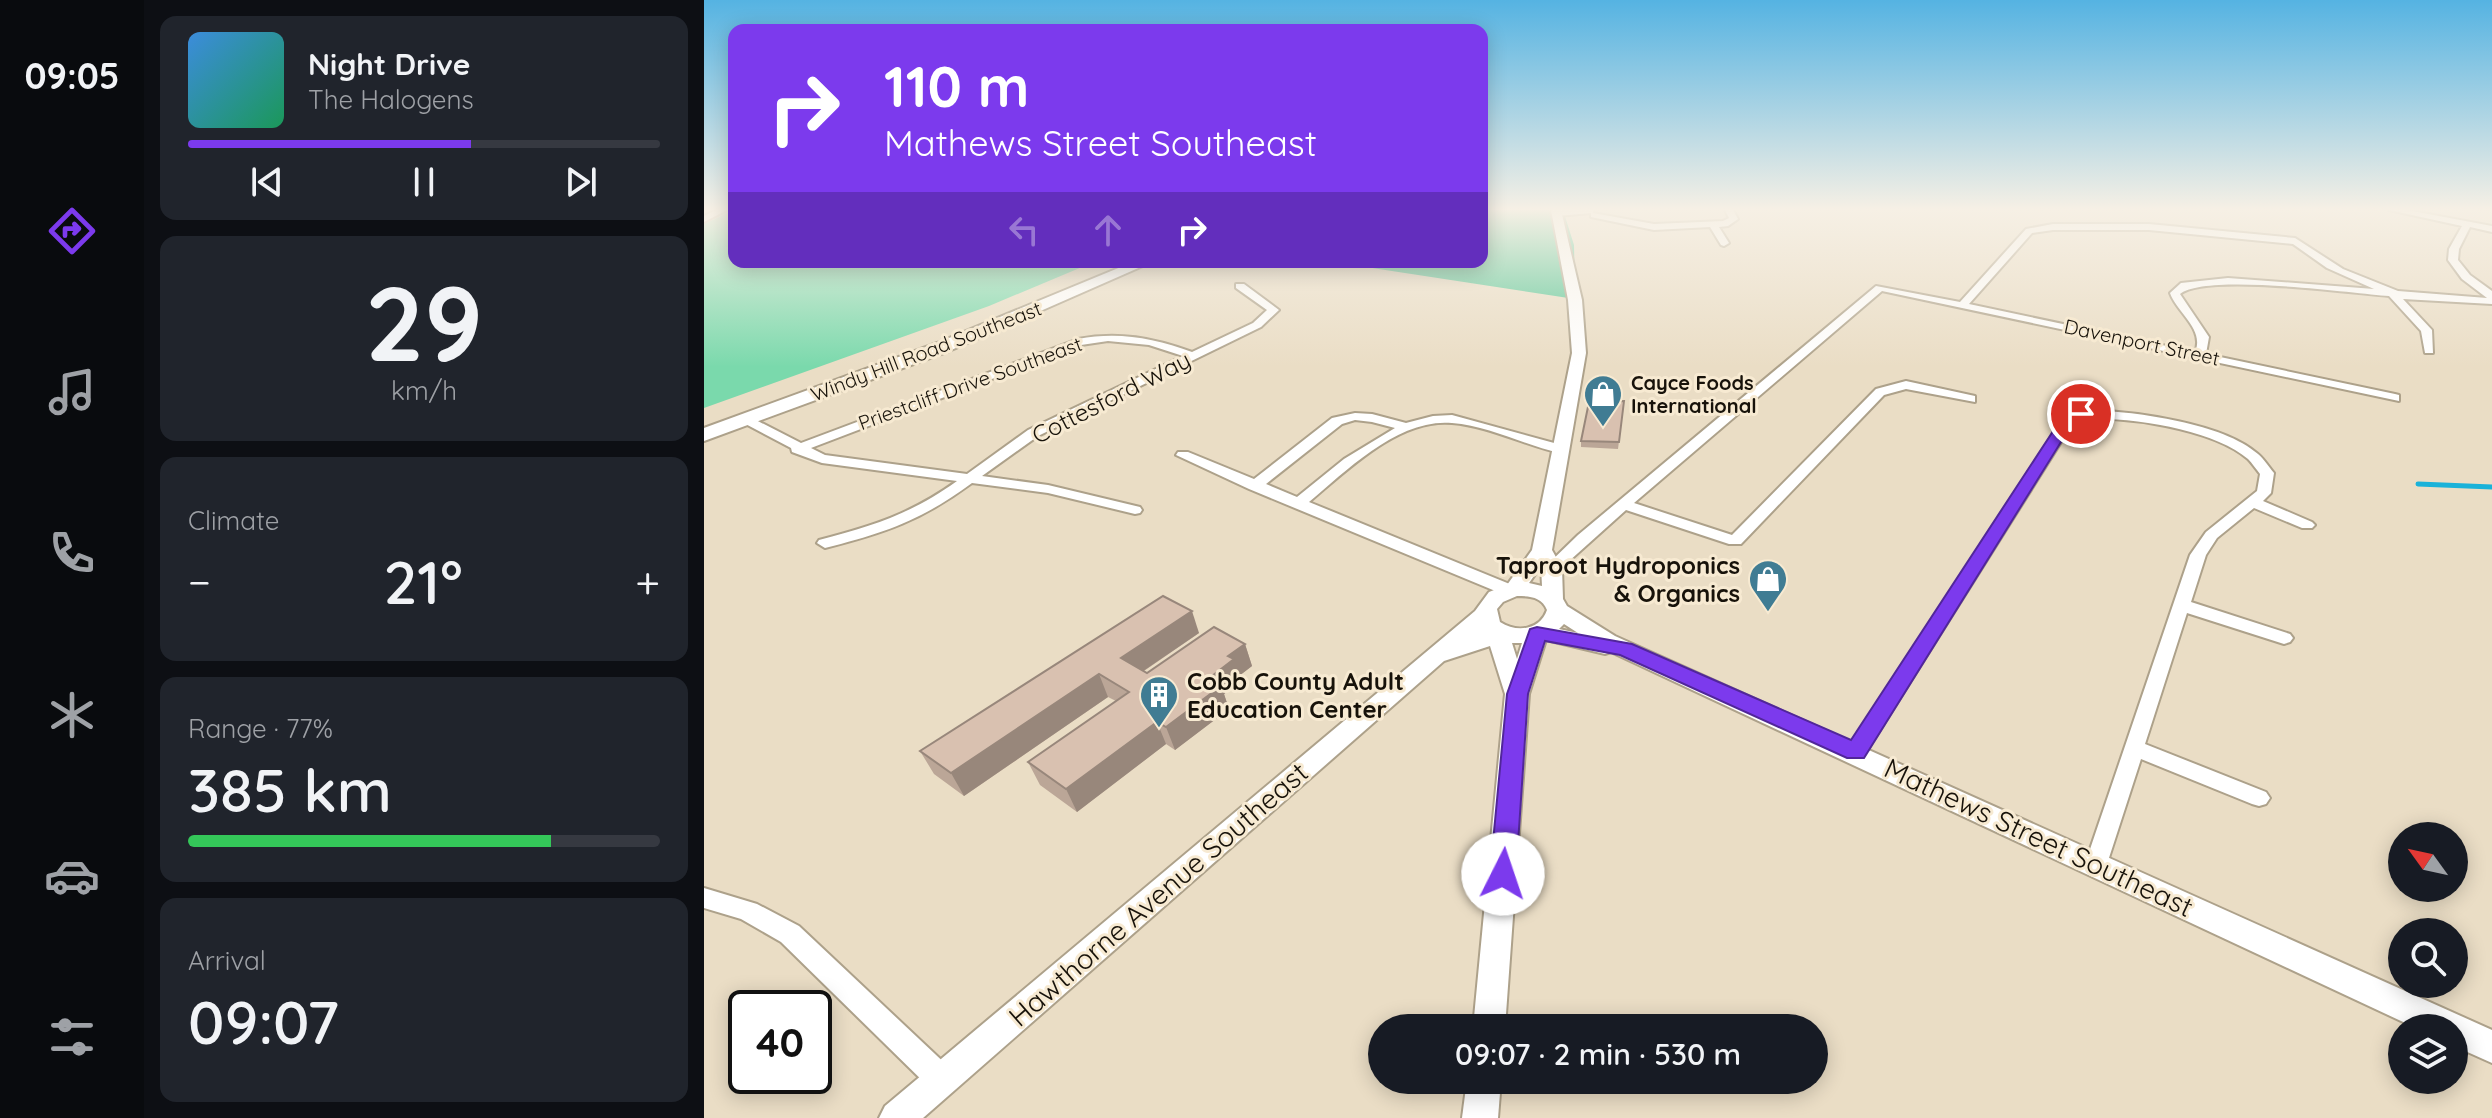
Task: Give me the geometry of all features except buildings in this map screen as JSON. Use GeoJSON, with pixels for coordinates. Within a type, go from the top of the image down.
{"type":"FeatureCollection","features":[{"type":"Feature","properties":{"kind":"main road","name":"Windy Hill Road Southeast"},"geometry":{"type":"LineString","coordinates":[[704,422],[963,328],[1108,268]]}},
{"type":"Feature","properties":{"kind":"main road","name":"Windy Hill Road Southeast"},"geometry":{"type":"LineString","coordinates":[[704,435],[943,347],[1131,268]]}},
{"type":"Feature","properties":{"kind":"street"},"geometry":{"type":"LineString","coordinates":[[1492,619],[1512,636],[1539,633],[1554,622],[1556,605],[1546,553],[1560,449],[1576,376],[1579,339],[1565,262]]}},
{"type":"Feature","properties":{"kind":"street"},"geometry":{"type":"LineString","coordinates":[[1964,303],[2001,262]]}},
{"type":"Feature","properties":{"kind":"street"},"geometry":{"type":"LineString","coordinates":[[2325,262],[2406,297]]}},
{"type":"Feature","properties":{"kind":"street"},"geometry":{"type":"LineString","coordinates":[[2455,262],[2466,277],[2492,298]]}},
{"type":"Feature","properties":{"kind":"street"},"geometry":{"type":"LineString","coordinates":[[2200,354],[2205,347],[2204,334],[2176,298],[2175,293],[2185,285],[2244,282],[2406,297],[2492,298]]}},
{"type":"Feature","properties":{"kind":"street","name":"Cottesford Way"},"geometry":{"type":"LineString","coordinates":[[825,543],[875,531],[896,522],[953,493],[1033,433],[1257,325],[1274,310],[1240,286]]}},
{"type":"Feature","properties":{"kind":"street","name":"Davenport Street"},"geometry":{"type":"LineString","coordinates":[[1623,504],[1871,291],[1888,288],[2395,398]]}},
{"type":"Feature","properties":{"kind":"street"},"geometry":{"type":"LineString","coordinates":[[2394,296],[2426,330],[2429,351]]}},
{"type":"Feature","properties":{"kind":"street","name":"Priestcliff Drive Southeast"},"geometry":{"type":"LineString","coordinates":[[797,449],[1078,342],[1125,336],[1151,340],[1193,356]]}},
{"type":"Feature","properties":{"kind":"street"},"geometry":{"type":"LineString","coordinates":[[1492,619],[1546,553],[1583,538],[1623,504],[1735,541],[1880,392],[1906,385],[1971,399]]}},
{"type":"Feature","properties":{"kind":"street"},"geometry":{"type":"LineString","coordinates":[[1856,752],[2071,417],[2096,412],[2131,415],[2234,444],[2252,453],[2269,475],[2264,493],[2211,535],[2198,555],[2096,864]]}},
{"type":"Feature","properties":{"kind":"street"},"geometry":{"type":"LineString","coordinates":[[1254,486],[1349,415],[1362,415],[1408,428]]}},
{"type":"Feature","properties":{"kind":"street"},"geometry":{"type":"LineString","coordinates":[[1298,504],[1352,458],[1429,420],[1452,419],[1560,449]]}},
{"type":"Feature","properties":{"kind":"street"},"geometry":{"type":"LineString","coordinates":[[745,420],[797,449],[845,464],[1048,489],[1135,510]]}},
{"type":"Feature","properties":{"kind":"street"},"geometry":{"type":"LineString","coordinates":[[1183,455],[1470,576],[1513,590],[1539,591],[1556,605]]}},
{"type":"Feature","properties":{"kind":"street"},"geometry":{"type":"LineString","coordinates":[[2252,502],[2307,525]]}},
{"type":"Feature","properties":{"kind":"street"},"geometry":{"type":"LineString","coordinates":[[1546,553],[1583,538]]}},
{"type":"Feature","properties":{"kind":"street"},"geometry":{"type":"LineString","coordinates":[[1470,576],[1492,619],[1517,694]]}},
{"type":"Feature","properties":{"kind":"street","name":"Mathews Street Southeast"},"geometry":{"type":"LineString","coordinates":[[1556,605],[1624,649],[1856,752],[2423,1014]]}},
{"type":"Feature","properties":{"kind":"street"},"geometry":{"type":"LineString","coordinates":[[2181,605],[2284,638]]}},
{"type":"Feature","properties":{"kind":"street","name":"Hawthorne Avenue Southeast"},"geometry":{"type":"LineString","coordinates":[[897,1118],[1418,669],[1456,649],[1486,639],[1492,619]]}},
{"type":"Feature","properties":{"kind":"street"},"geometry":{"type":"LineString","coordinates":[[1490,1014],[1517,694],[1539,633]]}},
{"type":"Feature","properties":{"kind":"street","name":"Mathews Street Southeast"},"geometry":{"type":"LineString","coordinates":[[1539,633],[1624,649]]}},
{"type":"Feature","properties":{"kind":"street"},"geometry":{"type":"LineString","coordinates":[[2134,748],[2259,798]]}},
{"type":"Feature","properties":{"kind":"street"},"geometry":{"type":"LineString","coordinates":[[704,898],[741,905],[768,918],[790,934],[942,1080]]}},
{"type":"Feature","properties":{"kind":"street","name":"Mathews Street Southeast"},"geometry":{"type":"LineString","coordinates":[[2468,1035],[2492,1047]]}},
{"type":"Feature","properties":{"kind":"street"},"geometry":{"type":"LineString","coordinates":[[1480,1118],[1483,1094]]}},
{"type":"Feature","properties":{"kind":"green space"},"geometry":{"type":"Polygon","coordinates":[[[704,262],[728,262],[728,268],[1080,268],[989,306],[704,408],[704,262]]]}},
{"type":"Feature","properties":{"kind":"green space"},"geometry":{"type":"Polygon","coordinates":[[[1488,262],[1574,262],[1575,299],[1372,268],[1488,268],[1488,262]]]}},
{"type":"Feature","properties":{"kind":"waterway"},"geometry":{"type":"LineString","coordinates":[[2418,484],[2492,487]]}},
{"type":"Feature","properties":{"kind":"place","name":"Cayce Foods International"},"geometry":{"type":"Point","coordinates":[1603,428]}},
{"type":"Feature","properties":{"kind":"place","name":"Taproot Hydroponics & Organics"},"geometry":{"type":"Point","coordinates":[1768,613]}},
{"type":"Feature","properties":{"kind":"place","name":"Cobb County Adult Education Center"},"geometry":{"type":"Point","coordinates":[1159,729]}},
{"type":"Feature","properties":{"kind":"route"},"geometry":{"type":"LineString","coordinates":[[1503,874],[1517,694],[1537,633],[1624,649],[1856,752],[2066,423],[2071,417],[2081,414]]}}]}
